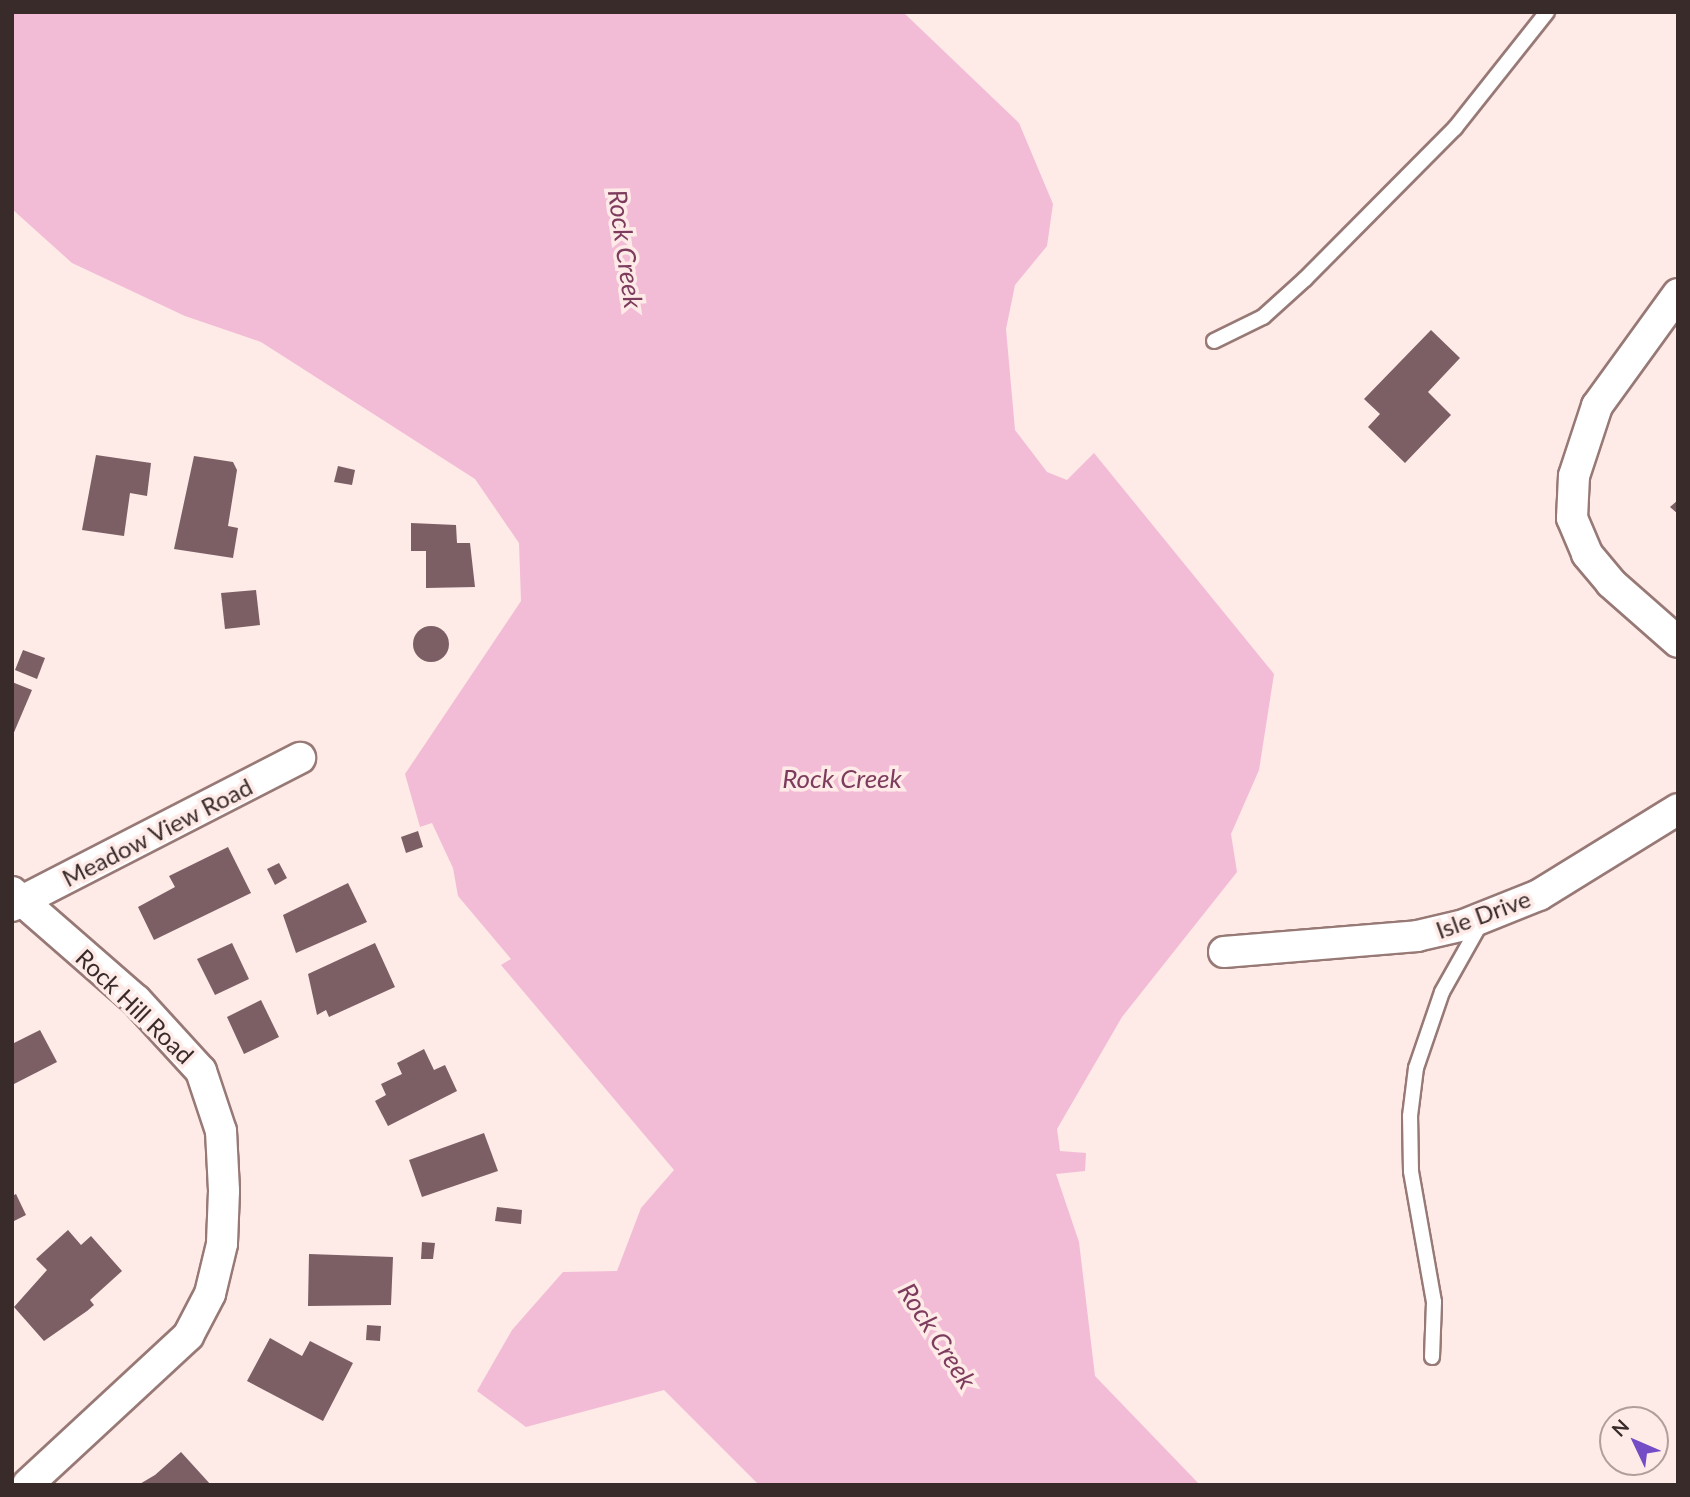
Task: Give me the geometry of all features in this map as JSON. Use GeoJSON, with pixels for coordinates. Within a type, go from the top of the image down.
{"type":"FeatureCollection","features":[{"type":"Feature","properties":{"kind":"street"},"geometry":{"type":"LineString","coordinates":[[1678,294],[1597,406],[1574,476],[1572,518],[1587,554],[1611,583],[1678,642]]}},
{"type":"Feature","properties":{"kind":"street","name":"Meadow View Road"},"geometry":{"type":"LineString","coordinates":[[16,900],[300,758]]}},
{"type":"Feature","properties":{"kind":"street","name":"Isle Drive"},"geometry":{"type":"LineString","coordinates":[[1224,952],[1417,936],[1484,916],[1539,895],[1678,809]]}},
{"type":"Feature","properties":{"kind":"street","name":"Rock Hill Road"},"geometry":{"type":"LineString","coordinates":[[16,900],[136,1000],[201,1072],[221,1131],[224,1191],[222,1244],[209,1294],[188,1336],[27,1485]]}},
{"type":"Feature","properties":{"kind":"lane"},"geometry":{"type":"LineString","coordinates":[[1214,341],[1263,317],[1305,279],[1455,128],[1548,12]]}},
{"type":"Feature","properties":{"kind":"lane"},"geometry":{"type":"LineString","coordinates":[[1432,1357],[1434,1302],[1411,1171],[1416,1068],[1442,992],[1484,916]]}},
{"type":"Feature","properties":{"kind":"water","name":"Rock Creek"},"geometry":{"type":"Polygon","coordinates":[[[12,12],[903,12],[1019,123],[1053,204],[1047,246],[1015,285],[1006,329],[1015,430],[1047,472],[1067,480],[1094,453],[1274,674],[1259,770],[1231,834],[1237,872],[1122,1017],[1057,1129],[1060,1151],[1086,1153],[1085,1171],[1056,1174],[1079,1242],[1095,1376],[1200,1485],[759,1485],[664,1390],[526,1427],[477,1391],[512,1330],[563,1272],[617,1271],[641,1208],[674,1170],[501,965],[511,959],[458,896],[453,868],[432,823],[420,827],[405,774],[521,601],[519,543],[475,479],[261,342],[185,316],[72,263],[12,209],[12,12]]]}},
{"type":"Feature","properties":{"kind":"building"},"geometry":{"type":"Polygon","coordinates":[[[1431,330],[1460,358],[1428,392],[1451,415],[1405,463],[1368,427],[1380,414],[1364,399],[1431,330]]]}},
{"type":"Feature","properties":{"kind":"building"},"geometry":{"type":"Polygon","coordinates":[[[96,455],[151,463],[147,496],[130,493],[124,536],[82,530],[96,455]]]}},
{"type":"Feature","properties":{"kind":"building"},"geometry":{"type":"Polygon","coordinates":[[[194,456],[233,462],[237,470],[228,526],[238,528],[233,558],[174,549],[194,456]]]}},
{"type":"Feature","properties":{"kind":"building"},"geometry":{"type":"Polygon","coordinates":[[[338,466],[355,470],[352,485],[334,482],[338,466]]]}},
{"type":"Feature","properties":{"kind":"building"},"geometry":{"type":"Polygon","coordinates":[[[1678,500],[1678,514],[1670,507],[1678,500]]]}},
{"type":"Feature","properties":{"kind":"building"},"geometry":{"type":"Polygon","coordinates":[[[411,523],[456,525],[457,543],[470,543],[475,587],[426,588],[426,551],[411,551],[411,523]]]}},
{"type":"Feature","properties":{"kind":"building"},"geometry":{"type":"Polygon","coordinates":[[[256,590],[260,625],[225,629],[221,593],[256,590]]]}},
{"type":"Feature","properties":{"kind":"building"},"geometry":{"type":"Polygon","coordinates":[[[431,626],[443,632],[449,644],[443,656],[431,662],[419,656],[413,644],[419,632],[431,626]]]}},
{"type":"Feature","properties":{"kind":"building"},"geometry":{"type":"Polygon","coordinates":[[[23,650],[45,658],[37,679],[15,670],[23,650]]]}},
{"type":"Feature","properties":{"kind":"building"},"geometry":{"type":"Polygon","coordinates":[[[12,682],[32,690],[12,737],[12,682]]]}},
{"type":"Feature","properties":{"kind":"building"},"geometry":{"type":"Polygon","coordinates":[[[418,831],[423,847],[406,853],[401,837],[418,831]]]}},
{"type":"Feature","properties":{"kind":"building"},"geometry":{"type":"Polygon","coordinates":[[[228,847],[251,893],[154,940],[138,907],[175,887],[169,876],[228,847]]]}},
{"type":"Feature","properties":{"kind":"building"},"geometry":{"type":"Polygon","coordinates":[[[279,863],[287,878],[275,885],[267,869],[279,863]]]}},
{"type":"Feature","properties":{"kind":"building"},"geometry":{"type":"Polygon","coordinates":[[[348,883],[367,922],[296,953],[283,915],[348,883]]]}},
{"type":"Feature","properties":{"kind":"building"},"geometry":{"type":"Polygon","coordinates":[[[232,943],[249,979],[215,995],[197,959],[232,943]]]}},
{"type":"Feature","properties":{"kind":"building"},"geometry":{"type":"Polygon","coordinates":[[[375,943],[395,987],[329,1017],[326,1010],[317,1015],[308,974],[375,943]]]}},
{"type":"Feature","properties":{"kind":"building"},"geometry":{"type":"Polygon","coordinates":[[[261,1000],[279,1037],[244,1054],[227,1017],[261,1000]]]}},
{"type":"Feature","properties":{"kind":"building"},"geometry":{"type":"Polygon","coordinates":[[[40,1030],[57,1062],[12,1085],[12,1044],[40,1030]]]}},
{"type":"Feature","properties":{"kind":"building"},"geometry":{"type":"Polygon","coordinates":[[[424,1049],[434,1070],[445,1065],[457,1091],[388,1126],[375,1101],[386,1095],[381,1084],[402,1074],[397,1063],[424,1049]]]}},
{"type":"Feature","properties":{"kind":"building"},"geometry":{"type":"Polygon","coordinates":[[[484,1133],[498,1171],[422,1197],[409,1160],[484,1133]]]}},
{"type":"Feature","properties":{"kind":"building"},"geometry":{"type":"Polygon","coordinates":[[[16,1194],[26,1215],[12,1222],[12,1196],[16,1194]]]}},
{"type":"Feature","properties":{"kind":"building"},"geometry":{"type":"Polygon","coordinates":[[[497,1207],[522,1210],[521,1224],[495,1221],[497,1207]]]}},
{"type":"Feature","properties":{"kind":"building"},"geometry":{"type":"Polygon","coordinates":[[[68,1230],[81,1245],[91,1236],[122,1271],[90,1300],[94,1305],[44,1341],[14,1307],[47,1270],[36,1259],[68,1230]]]}},
{"type":"Feature","properties":{"kind":"building"},"geometry":{"type":"Polygon","coordinates":[[[422,1242],[435,1243],[433,1259],[421,1259],[422,1242]]]}},
{"type":"Feature","properties":{"kind":"building"},"geometry":{"type":"Polygon","coordinates":[[[309,1254],[393,1257],[391,1305],[308,1306],[309,1254]]]}},
{"type":"Feature","properties":{"kind":"building"},"geometry":{"type":"Polygon","coordinates":[[[367,1325],[381,1326],[380,1341],[366,1340],[367,1325]]]}},
{"type":"Feature","properties":{"kind":"building"},"geometry":{"type":"Polygon","coordinates":[[[270,1338],[302,1356],[310,1341],[353,1363],[323,1421],[247,1381],[270,1338]]]}},
{"type":"Feature","properties":{"kind":"building"},"geometry":{"type":"Polygon","coordinates":[[[181,1452],[211,1485],[138,1485],[155,1475],[181,1452]]]}}]}
